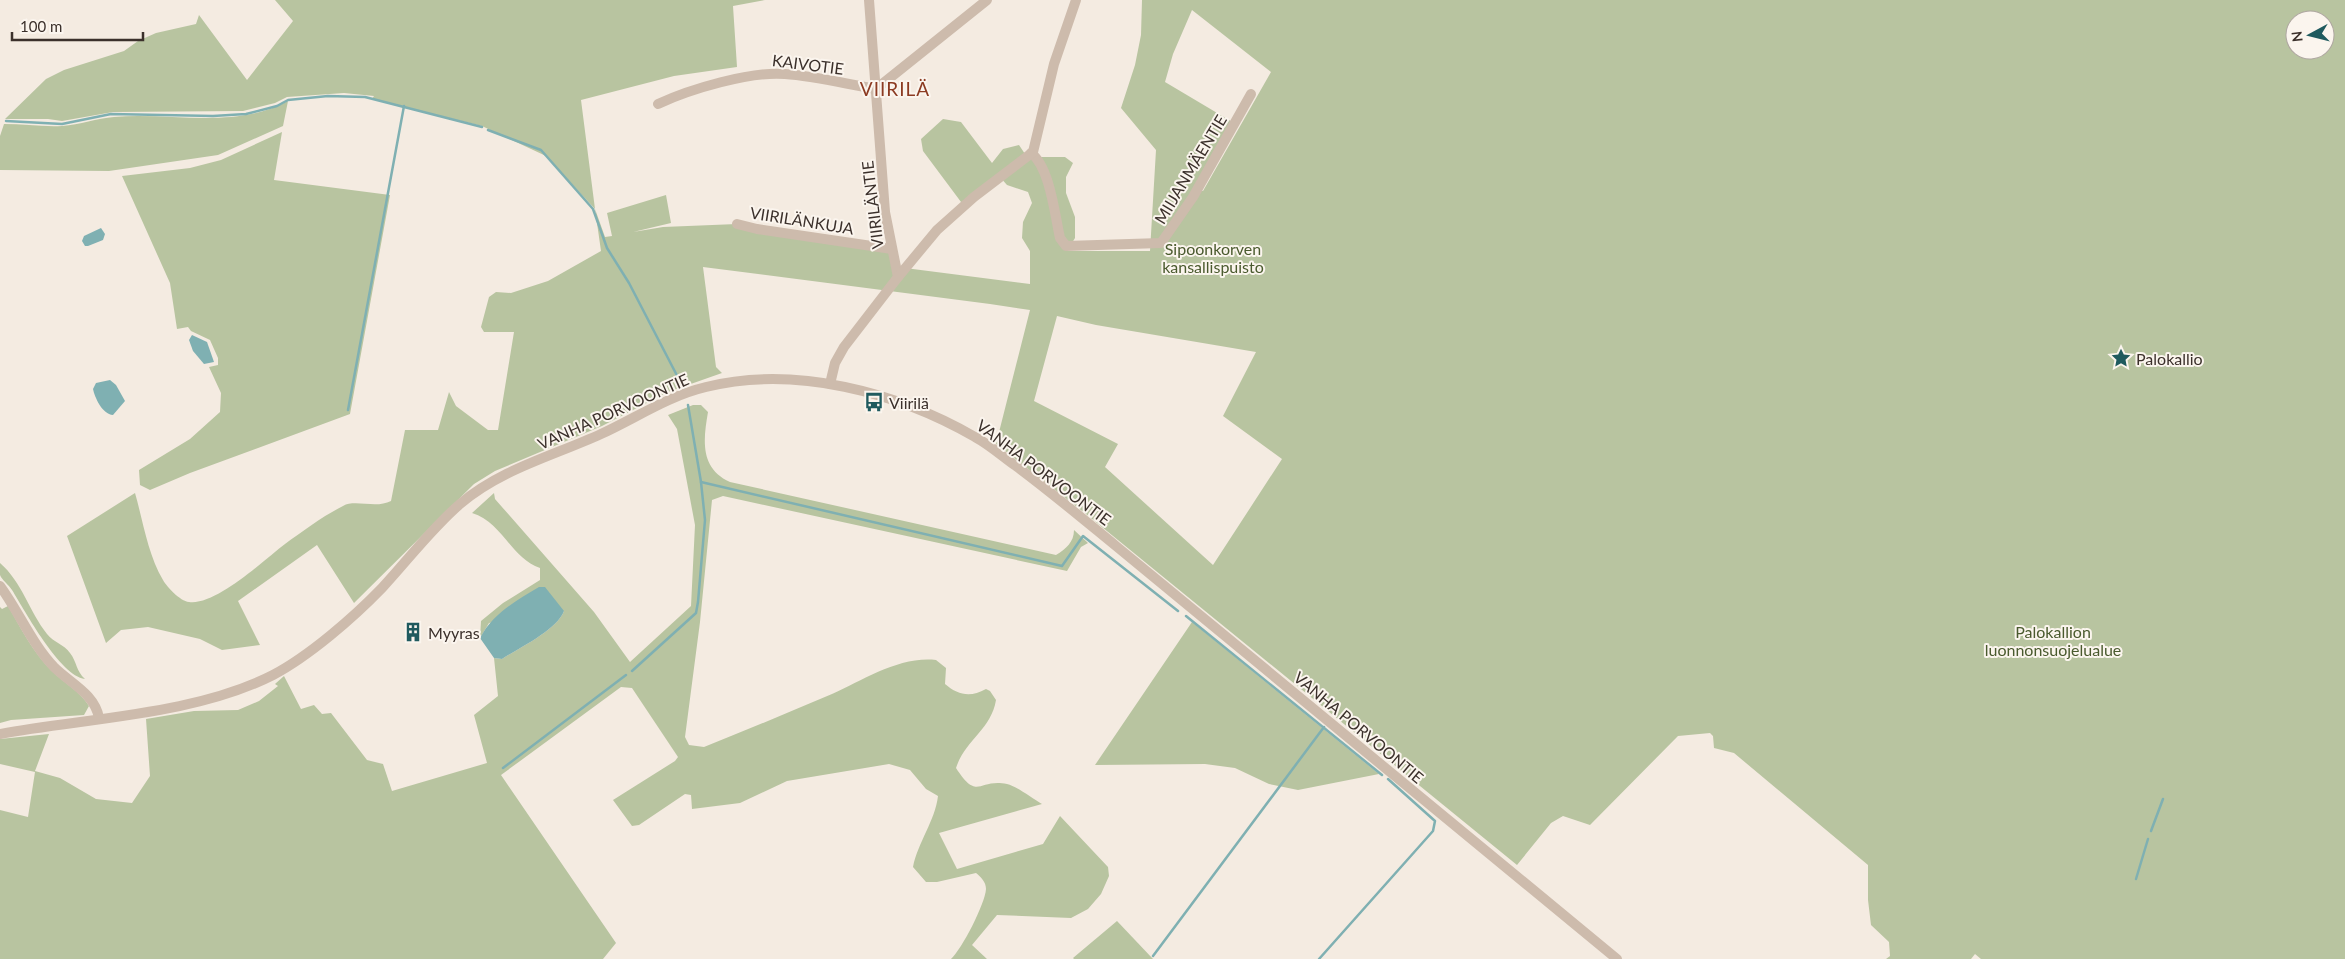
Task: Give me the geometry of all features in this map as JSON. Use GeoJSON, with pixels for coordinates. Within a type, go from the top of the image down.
{"type":"FeatureCollection","features":[{"type":"Feature","properties":{"kind":"street","name":"VIIRILÄNTIE"},"geometry":{"type":"LineString","coordinates":[[869,0],[885,212],[898,276]]}},
{"type":"Feature","properties":{"kind":"street"},"geometry":{"type":"LineString","coordinates":[[876,89],[987,0]]}},
{"type":"Feature","properties":{"kind":"street"},"geometry":{"type":"LineString","coordinates":[[830,384],[835,363],[844,347],[886,295],[898,276],[942,225],[974,197],[1032,153],[1057,55],[1076,0]]}},
{"type":"Feature","properties":{"kind":"street","name":"KAIVOTIE"},"geometry":{"type":"LineString","coordinates":[[658,104],[677,95],[762,74],[785,74],[876,89]]}},
{"type":"Feature","properties":{"kind":"street","name":"MIIJANMÄENTIE"},"geometry":{"type":"LineString","coordinates":[[1032,153],[1037,157],[1043,169],[1060,238],[1066,246],[1161,243],[1193,197],[1251,94]]}},
{"type":"Feature","properties":{"kind":"street","name":"VIIRILÄNKUJA"},"geometry":{"type":"LineString","coordinates":[[737,224],[786,234],[892,249]]}},
{"type":"Feature","properties":{"kind":"street","name":"VANHA PORVOONTIE"},"geometry":{"type":"LineString","coordinates":[[0,734],[223,695],[276,673],[318,645],[380,590],[457,507],[486,484],[509,472],[618,426],[674,398],[703,388],[753,381],[830,384],[877,396],[926,413],[986,444],[1043,486],[1617,959]]}},
{"type":"Feature","properties":{"kind":"street"},"geometry":{"type":"LineString","coordinates":[[0,586],[43,653],[54,666],[89,697],[98,711],[99,718]]}},
{"type":"Feature","properties":{"kind":"green space"},"geometry":{"type":"Polygon","coordinates":[[[275,0],[765,0],[733,6],[737,67],[674,76],[581,100],[595,209],[546,156],[482,126],[372,99],[374,96],[344,93],[287,97],[275,103],[243,111],[113,112],[62,121],[48,119],[5,119],[46,79],[64,70],[124,51],[138,41],[156,33],[196,24],[199,15],[247,80],[293,21],[275,0]]]}},
{"type":"Feature","properties":{"kind":"green space"},"geometry":{"type":"Polygon","coordinates":[[[1142,0],[2345,0],[2345,959],[1981,959],[1975,954],[1971,959],[1886,959],[1890,956],[1889,942],[1871,925],[1868,900],[1868,865],[1734,753],[1714,748],[1713,736],[1710,733],[1678,736],[1590,825],[1563,816],[1551,823],[1517,865],[1086,514],[996,444],[1030,310],[990,304],[703,267],[716,367],[722,373],[668,392],[602,426],[495,471],[474,484],[354,603],[317,545],[238,601],[260,645],[222,650],[200,639],[148,627],[121,630],[106,643],[67,536],[135,493],[153,560],[165,583],[185,601],[200,601],[213,597],[240,580],[313,524],[343,506],[353,503],[379,504],[391,501],[405,430],[438,430],[449,392],[456,406],[488,430],[498,430],[514,332],[484,332],[481,327],[489,297],[496,292],[511,293],[548,281],[601,251],[595,209],[605,237],[612,236],[607,213],[666,195],[671,223],[633,232],[663,227],[737,224],[892,249],[898,277],[905,268],[1030,284],[1030,251],[1022,238],[1023,222],[1032,203],[1028,192],[1007,185],[1000,177],[964,206],[923,151],[921,139],[943,119],[961,122],[992,163],[1003,149],[1019,145],[1027,157],[1065,157],[1073,163],[1066,177],[1066,193],[1075,217],[1075,238],[1067,251],[1150,251],[1156,150],[1121,108],[1135,65],[1141,35],[1142,0]],[[1192,10],[1173,54],[1165,82],[1234,123],[1198,190],[1203,191],[1271,72],[1192,10]],[[1057,316],[1034,401],[1118,444],[1105,467],[1213,565],[1282,459],[1223,416],[1256,352],[1096,325],[1057,316]]]}},
{"type":"Feature","properties":{"kind":"green space"},"geometry":{"type":"Polygon","coordinates":[[[288,101],[283,126],[218,155],[109,171],[0,170],[0,136],[4,124],[62,126],[108,118],[136,116],[225,117],[247,115],[268,110],[288,101]]]}},
{"type":"Feature","properties":{"kind":"green space"},"geometry":{"type":"Polygon","coordinates":[[[282,132],[274,180],[390,195],[350,414],[190,473],[150,490],[140,485],[139,470],[190,439],[220,412],[221,393],[209,367],[218,365],[218,358],[210,340],[191,331],[188,327],[177,329],[170,283],[122,176],[190,168],[221,160],[282,132]]]}},
{"type":"Feature","properties":{"kind":"green space"},"geometry":{"type":"Polygon","coordinates":[[[693,405],[701,405],[708,412],[705,433],[706,453],[713,469],[730,482],[1056,555],[1069,545],[1073,538],[1074,530],[1088,543],[1081,547],[1067,571],[723,496],[712,500],[700,622],[685,737],[689,745],[704,747],[832,694],[895,665],[922,660],[936,660],[946,668],[945,684],[950,688],[964,694],[975,694],[986,689],[990,691],[996,700],[989,719],[960,758],[956,768],[963,778],[974,786],[997,783],[1011,785],[1042,804],[939,833],[957,869],[1043,844],[1060,816],[1108,867],[1109,876],[1101,894],[1088,909],[1071,918],[997,915],[972,945],[987,959],[951,959],[967,936],[977,915],[985,896],[985,884],[976,873],[937,882],[926,882],[913,867],[934,814],[938,796],[926,789],[910,770],[889,764],[787,781],[740,803],[692,809],[691,795],[685,794],[639,825],[632,826],[613,800],[675,761],[678,757],[632,688],[621,687],[501,775],[616,943],[603,959],[0,959],[0,810],[28,817],[35,772],[0,764],[0,739],[49,734],[35,771],[60,778],[96,799],[132,803],[150,776],[146,719],[194,711],[238,710],[259,701],[278,686],[275,684],[284,676],[301,709],[314,705],[322,714],[331,713],[367,760],[383,764],[392,791],[487,763],[474,715],[498,696],[494,658],[502,659],[546,632],[560,618],[564,611],[489,623],[480,638],[481,621],[503,603],[540,580],[540,568],[521,556],[491,524],[472,513],[494,493],[495,499],[594,612],[630,662],[691,606],[695,525],[677,429],[668,415],[693,405]]]}},
{"type":"Feature","properties":{"kind":"green space"},"geometry":{"type":"Polygon","coordinates":[[[0,563],[20,588],[47,634],[68,650],[85,679],[75,675],[54,655],[34,627],[12,590],[1,577],[0,563]]]}},
{"type":"Feature","properties":{"kind":"green space"},"geometry":{"type":"Polygon","coordinates":[[[8,606],[45,664],[77,691],[89,706],[84,715],[11,720],[0,723],[0,607],[2,609],[8,606]]]}},
{"type":"Feature","properties":{"kind":"green space"},"geometry":{"type":"Polygon","coordinates":[[[1192,622],[1379,774],[1298,790],[1269,784],[1235,768],[1205,764],[1095,765],[1192,622]]]}},
{"type":"Feature","properties":{"kind":"green space"},"geometry":{"type":"Polygon","coordinates":[[[1117,921],[1153,959],[1073,958],[1117,921]]]}},
{"type":"Feature","properties":{"kind":"water"},"geometry":{"type":"Polygon","coordinates":[[[101,228],[105,234],[103,240],[85,246],[82,241],[84,236],[101,228]]]}},
{"type":"Feature","properties":{"kind":"water"},"geometry":{"type":"Polygon","coordinates":[[[192,335],[207,342],[214,362],[204,364],[193,351],[189,340],[192,335]]]}},
{"type":"Feature","properties":{"kind":"water"},"geometry":{"type":"Polygon","coordinates":[[[110,380],[116,385],[125,401],[113,415],[102,409],[93,389],[96,383],[110,380]]]}},
{"type":"Feature","properties":{"kind":"water"},"geometry":{"type":"Polygon","coordinates":[[[539,587],[545,587],[564,611],[560,618],[546,632],[527,644],[502,659],[494,658],[480,638],[485,629],[506,608],[539,587]]]}},
{"type":"Feature","properties":{"kind":"waterway"},"geometry":{"type":"LineString","coordinates":[[6,121],[62,124],[111,114],[213,116],[246,114],[277,106],[288,100],[328,96],[365,97],[482,127]]}},
{"type":"Feature","properties":{"kind":"waterway"},"geometry":{"type":"LineString","coordinates":[[348,410],[404,106]]}},
{"type":"Feature","properties":{"kind":"waterway"},"geometry":{"type":"LineString","coordinates":[[488,130],[541,150],[593,209],[607,248],[629,283],[684,389]]}},
{"type":"Feature","properties":{"kind":"waterway"},"geometry":{"type":"LineString","coordinates":[[632,671],[696,613],[705,520],[701,482],[688,405]]}},
{"type":"Feature","properties":{"kind":"waterway"},"geometry":{"type":"LineString","coordinates":[[701,482],[1062,566],[1083,536],[1178,611]]}},
{"type":"Feature","properties":{"kind":"waterway"},"geometry":{"type":"LineString","coordinates":[[1186,616],[1382,775]]}},
{"type":"Feature","properties":{"kind":"waterway"},"geometry":{"type":"LineString","coordinates":[[503,768],[626,675]]}},
{"type":"Feature","properties":{"kind":"waterway"},"geometry":{"type":"LineString","coordinates":[[1153,956],[1324,727]]}},
{"type":"Feature","properties":{"kind":"waterway"},"geometry":{"type":"LineString","coordinates":[[1319,959],[1433,831],[1435,821],[1388,779]]}},
{"type":"Feature","properties":{"kind":"waterway"},"geometry":{"type":"LineString","coordinates":[[2151,831],[2163,799]]}},
{"type":"Feature","properties":{"kind":"waterway"},"geometry":{"type":"LineString","coordinates":[[2136,879],[2148,839]]}},
{"type":"Feature","properties":{"kind":"place","name":"Palokallio"},"geometry":{"type":"Point","coordinates":[2121,358]}},
{"type":"Feature","properties":{"kind":"place","name":"Viirilä"},"geometry":{"type":"Point","coordinates":[874,402]}},
{"type":"Feature","properties":{"kind":"place","name":"Myyras"},"geometry":{"type":"Point","coordinates":[413,632]}},
{"type":"Feature","properties":{"kind":"district","name":"VIIRILÄ"},"geometry":{"type":"Point","coordinates":[895,88]}},
{"type":"Feature","properties":{"kind":"park label","name":"Sipoonkorven kansallispuisto"},"geometry":{"type":"Point","coordinates":[1213,257]}},
{"type":"Feature","properties":{"kind":"park label","name":"Palokallion luonnonsuojelualue"},"geometry":{"type":"Point","coordinates":[2053,640]}}]}
